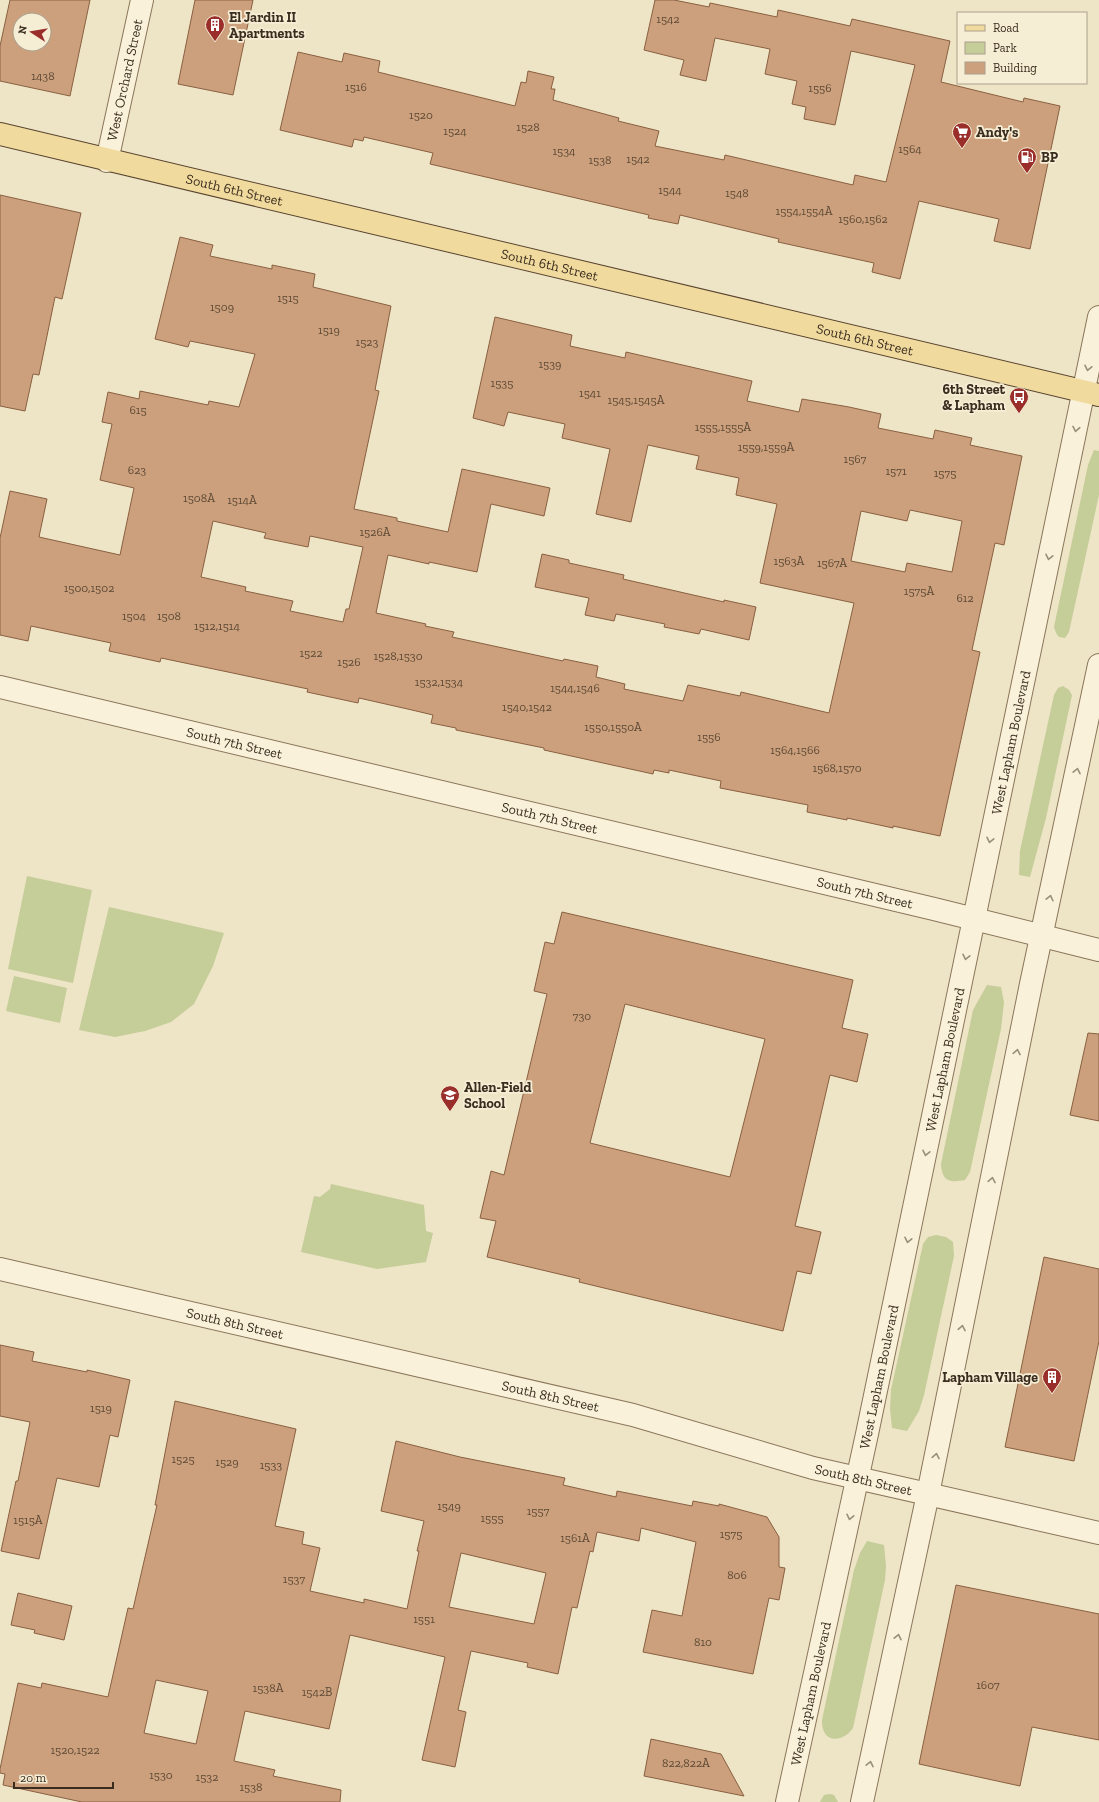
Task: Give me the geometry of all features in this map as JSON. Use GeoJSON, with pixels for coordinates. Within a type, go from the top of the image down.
{"type":"FeatureCollection","features":[{"type":"Feature","properties":{"kind":"main road","name":"South 6th Street"},"geometry":{"type":"LineString","coordinates":[[0,134],[1091,393]]}},
{"type":"Feature","properties":{"kind":"street","name":"West Orchard Street"},"geometry":{"type":"LineString","coordinates":[[107,160],[142,0]]}},
{"type":"Feature","properties":{"kind":"street","name":"West Lapham Boulevard"},"geometry":{"type":"LineString","coordinates":[[787,1802],[858,1478],[974,919],[1091,393],[1099,317]]}},
{"type":"Feature","properties":{"kind":"street"},"geometry":{"type":"LineString","coordinates":[[862,1802],[928,1494],[1041,936],[1099,664]]}},
{"type":"Feature","properties":{"kind":"street","name":"South 7th Street"},"geometry":{"type":"LineString","coordinates":[[0,687],[1099,950]]}},
{"type":"Feature","properties":{"kind":"street","name":"South 8th Street"},"geometry":{"type":"LineString","coordinates":[[0,1269],[633,1415],[813,1468],[1099,1533]]}},
{"type":"Feature","properties":{"kind":"green space"},"geometry":{"type":"Polygon","coordinates":[[[1094,450],[1099,451],[1099,495],[1069,632],[1065,638],[1059,637],[1054,627],[1088,465],[1094,450]]]}},
{"type":"Feature","properties":{"kind":"green space"},"geometry":{"type":"Polygon","coordinates":[[[1063,686],[1069,690],[1072,695],[1046,818],[1030,877],[1019,875],[1020,851],[1054,695],[1058,688],[1063,686]]]}},
{"type":"Feature","properties":{"kind":"green space"},"geometry":{"type":"Polygon","coordinates":[[[27,876],[92,890],[73,983],[8,969],[27,876]]]}},
{"type":"Feature","properties":{"kind":"green space"},"geometry":{"type":"Polygon","coordinates":[[[109,907],[224,933],[213,966],[194,1004],[171,1022],[145,1031],[115,1037],[79,1030],[109,907]]]}},
{"type":"Feature","properties":{"kind":"green space"},"geometry":{"type":"Polygon","coordinates":[[[14,976],[67,988],[60,1023],[6,1011],[14,976]]]}},
{"type":"Feature","properties":{"kind":"green space"},"geometry":{"type":"Polygon","coordinates":[[[987,985],[1001,987],[1004,1002],[1001,1029],[970,1172],[965,1180],[951,1181],[947,1180],[943,1174],[941,1164],[973,1010],[987,985]]]}},
{"type":"Feature","properties":{"kind":"green space"},"geometry":{"type":"Polygon","coordinates":[[[331,1184],[424,1205],[426,1231],[433,1233],[426,1262],[377,1269],[301,1252],[314,1196],[320,1197],[330,1189],[331,1184]]]}},
{"type":"Feature","properties":{"kind":"green space"},"geometry":{"type":"Polygon","coordinates":[[[936,1235],[946,1237],[953,1242],[954,1256],[924,1395],[919,1411],[907,1431],[892,1428],[890,1409],[891,1390],[923,1244],[928,1237],[936,1235]]]}},
{"type":"Feature","properties":{"kind":"green space"},"geometry":{"type":"Polygon","coordinates":[[[867,1541],[884,1545],[886,1566],[885,1580],[853,1728],[846,1735],[833,1739],[825,1734],[822,1720],[854,1570],[860,1553],[867,1541]]]}},
{"type":"Feature","properties":{"kind":"green space"},"geometry":{"type":"Polygon","coordinates":[[[824,1795],[834,1795],[838,1802],[820,1802],[824,1795]]]}},
{"type":"Feature","properties":{"kind":"building"},"geometry":{"type":"Polygon","coordinates":[[[10,0],[90,0],[70,96],[0,81],[0,46],[10,0]]]}},
{"type":"Feature","properties":{"kind":"building","name":"El Jardin II Apartments"},"geometry":{"type":"Polygon","coordinates":[[[195,0],[253,0],[233,95],[178,84],[195,0]]]}},
{"type":"Feature","properties":{"kind":"building"},"geometry":{"type":"Polygon","coordinates":[[[655,0],[674,0],[709,7],[710,3],[777,17],[778,10],[850,26],[852,19],[950,41],[941,82],[1023,102],[1024,98],[1060,106],[1030,249],[994,241],[999,219],[919,201],[900,279],[872,272],[874,263],[778,242],[779,239],[680,215],[678,224],[648,218],[649,215],[430,164],[433,153],[364,137],[363,141],[354,139],[352,147],[280,130],[298,52],[342,62],[344,53],[380,61],[378,72],[515,106],[521,82],[526,83],[528,71],[554,77],[551,89],[555,89],[553,100],[619,118],[618,121],[659,131],[655,146],[724,160],[725,155],[853,185],[855,175],[886,182],[915,65],[851,51],[835,125],[804,119],[806,107],[792,104],[797,81],[765,74],[770,49],[715,38],[706,81],[680,75],[684,60],[644,50],[655,0]]]}},
{"type":"Feature","properties":{"kind":"building"},"geometry":{"type":"Polygon","coordinates":[[[0,195],[81,213],[62,299],[55,297],[39,375],[33,374],[25,411],[0,406],[0,195]]]}},
{"type":"Feature","properties":{"kind":"building"},"geometry":{"type":"Polygon","coordinates":[[[180,237],[213,245],[210,256],[272,269],[272,265],[315,274],[313,287],[391,306],[375,390],[379,391],[354,509],[397,518],[397,521],[448,532],[462,469],[550,488],[544,516],[491,504],[477,572],[388,555],[376,613],[454,632],[452,637],[563,661],[564,659],[598,666],[596,677],[625,684],[624,689],[683,701],[688,685],[740,696],[741,692],[829,713],[854,603],[760,583],[777,504],[736,495],[739,478],[696,469],[699,456],[648,445],[631,522],[596,514],[610,449],[562,438],[565,424],[508,412],[504,426],[473,418],[495,317],[572,335],[570,346],[625,358],[626,352],[752,381],[747,401],[799,412],[802,399],[849,407],[881,414],[878,428],[933,439],[935,430],[972,438],[970,445],[1022,456],[1004,545],[995,543],[972,650],[980,652],[940,836],[893,826],[893,828],[847,818],[847,820],[807,812],[808,805],[720,788],[721,781],[669,770],[669,773],[654,770],[653,774],[544,750],[544,748],[456,730],[456,728],[431,723],[433,715],[359,698],[358,703],[307,692],[308,689],[161,658],[160,662],[109,651],[111,643],[31,626],[28,641],[0,635],[0,538],[10,491],[47,499],[39,537],[120,555],[134,488],[100,480],[112,424],[102,422],[108,392],[139,399],[140,391],[208,405],[209,401],[239,407],[255,354],[190,341],[188,347],[155,339],[180,237]],[[910,510],[907,521],[861,511],[851,561],[905,572],[907,563],[952,572],[962,521],[910,510]],[[213,521],[201,577],[246,587],[245,591],[293,601],[290,611],[343,622],[346,609],[349,609],[363,547],[310,536],[308,547],[264,538],[266,533],[213,521]]]}},
{"type":"Feature","properties":{"kind":"building"},"geometry":{"type":"Polygon","coordinates":[[[542,554],[569,560],[569,563],[624,575],[623,579],[724,602],[724,600],[756,607],[749,640],[701,629],[699,634],[664,627],[665,624],[616,614],[614,621],[585,615],[589,598],[535,587],[542,554]]]}},
{"type":"Feature","properties":{"kind":"building"},"geometry":{"type":"Polygon","coordinates":[[[562,912],[853,980],[842,1028],[868,1034],[857,1082],[830,1075],[795,1226],[821,1232],[811,1274],[797,1271],[783,1331],[579,1282],[580,1279],[487,1257],[496,1221],[480,1218],[491,1171],[504,1175],[547,994],[534,991],[545,942],[554,944],[562,912]],[[625,1004],[590,1143],[730,1177],[765,1039],[625,1004]]]}},
{"type":"Feature","properties":{"kind":"building"},"geometry":{"type":"Polygon","coordinates":[[[1088,1033],[1099,1034],[1099,1121],[1070,1115],[1088,1033]]]}},
{"type":"Feature","properties":{"kind":"building","name":"Lapham Village"},"geometry":{"type":"Polygon","coordinates":[[[1044,1257],[1099,1269],[1099,1341],[1074,1461],[1005,1447],[1044,1257]]]}},
{"type":"Feature","properties":{"kind":"building"},"geometry":{"type":"Polygon","coordinates":[[[0,1345],[34,1352],[32,1361],[87,1372],[87,1370],[130,1380],[118,1437],[110,1435],[99,1487],[57,1478],[39,1559],[1,1551],[16,1481],[18,1481],[30,1422],[0,1416],[0,1345]]]}},
{"type":"Feature","properties":{"kind":"building"},"geometry":{"type":"Polygon","coordinates":[[[175,1401],[296,1429],[275,1526],[304,1532],[302,1544],[320,1548],[310,1591],[364,1603],[364,1599],[407,1609],[424,1521],[381,1511],[396,1441],[460,1457],[565,1478],[563,1485],[616,1497],[617,1491],[692,1506],[693,1501],[719,1506],[719,1504],[767,1517],[779,1537],[779,1567],[785,1568],[779,1600],[769,1598],[753,1674],[643,1652],[652,1610],[682,1616],[696,1542],[641,1528],[639,1541],[597,1532],[593,1552],[590,1551],[577,1608],[572,1607],[558,1674],[527,1667],[528,1663],[471,1651],[458,1710],[466,1712],[455,1767],[422,1760],[445,1657],[350,1635],[329,1729],[245,1711],[234,1761],[275,1770],[273,1776],[341,1790],[340,1802],[82,1802],[3,1785],[5,1774],[0,1773],[0,1769],[18,1683],[41,1688],[42,1683],[108,1697],[128,1608],[133,1609],[157,1505],[155,1505],[175,1401]],[[461,1553],[449,1607],[534,1624],[546,1573],[461,1553]],[[156,1680],[144,1733],[196,1744],[208,1691],[156,1680]]]}},
{"type":"Feature","properties":{"kind":"building"},"geometry":{"type":"Polygon","coordinates":[[[956,1585],[1099,1614],[1099,1740],[1032,1727],[1020,1786],[919,1764],[956,1585]]]}},
{"type":"Feature","properties":{"kind":"building"},"geometry":{"type":"Polygon","coordinates":[[[18,1593],[72,1606],[64,1640],[34,1633],[35,1630],[11,1625],[18,1593]]]}},
{"type":"Feature","properties":{"kind":"building"},"geometry":{"type":"Polygon","coordinates":[[[651,1739],[721,1754],[744,1796],[644,1776],[651,1739]]]}},
{"type":"Feature","properties":{"kind":"place","name":"El Jardin II Apartments"},"geometry":{"type":"Point","coordinates":[215,42]}},
{"type":"Feature","properties":{"kind":"place","name":"Andy's"},"geometry":{"type":"Point","coordinates":[962,149]}},
{"type":"Feature","properties":{"kind":"place","name":"BP"},"geometry":{"type":"Point","coordinates":[1027,174]}},
{"type":"Feature","properties":{"kind":"place","name":"6th Street & Lapham"},"geometry":{"type":"Point","coordinates":[1019,414]}},
{"type":"Feature","properties":{"kind":"place","name":"Allen-Field School"},"geometry":{"type":"Point","coordinates":[450,1112]}},
{"type":"Feature","properties":{"kind":"place","name":"Lapham Village"},"geometry":{"type":"Point","coordinates":[1052,1394]}}]}
